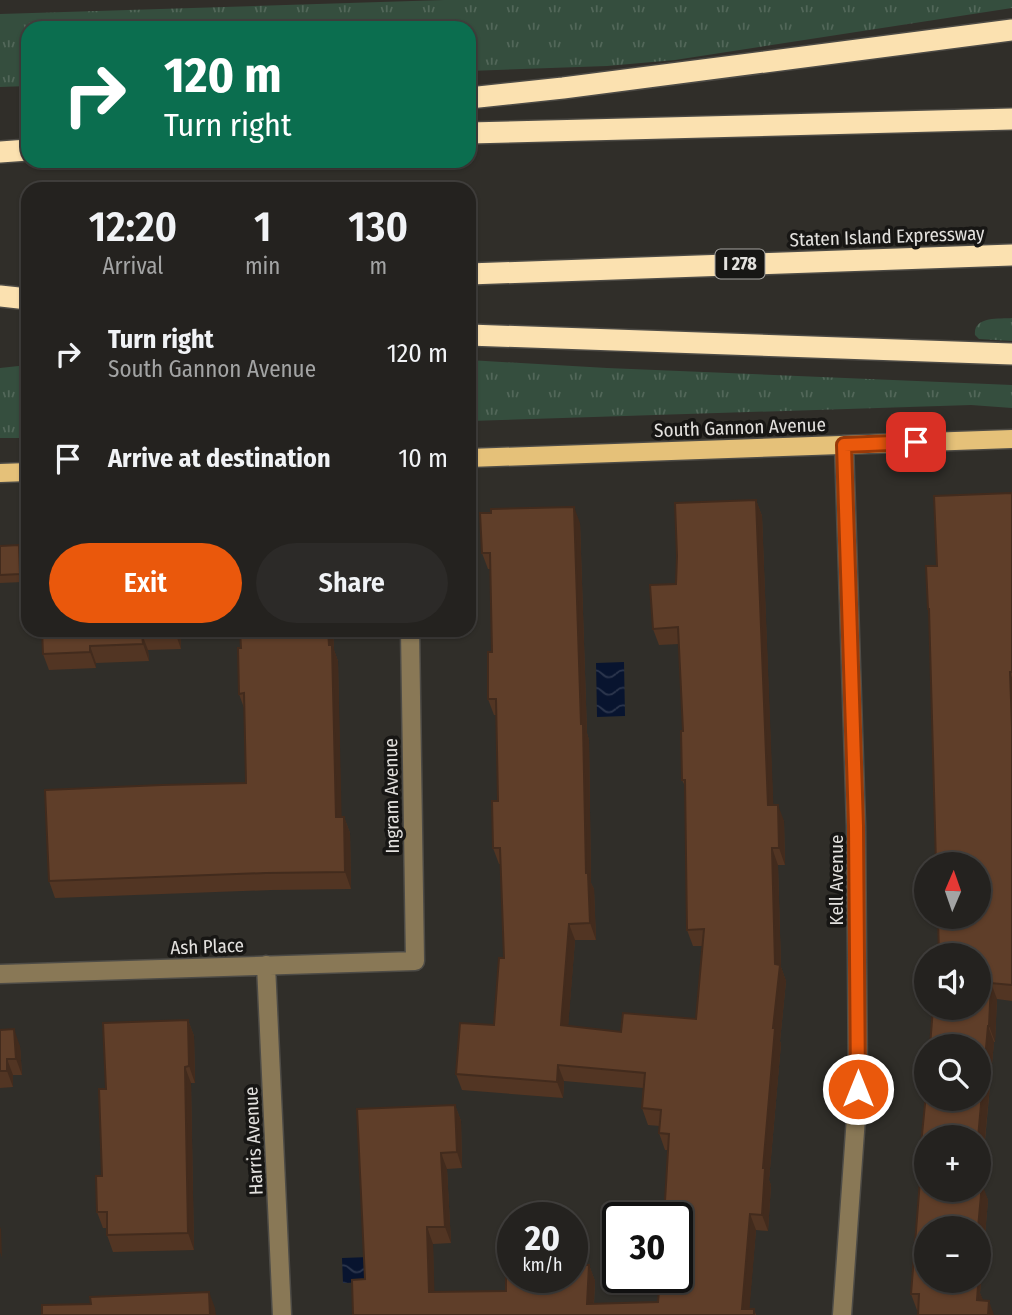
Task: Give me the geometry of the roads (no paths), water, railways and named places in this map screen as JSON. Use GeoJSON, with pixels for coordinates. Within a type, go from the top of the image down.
{"type":"FeatureCollection","features":[{"type":"Feature","properties":{"kind":"highway"},"geometry":{"type":"LineString","coordinates":[[476,97],[1012,30]]}},
{"type":"Feature","properties":{"kind":"highway"},"geometry":{"type":"LineString","coordinates":[[476,133],[1012,119]]}},
{"type":"Feature","properties":{"kind":"highway"},"geometry":{"type":"LineString","coordinates":[[0,152],[21,150]]}},
{"type":"Feature","properties":{"kind":"highway","name":"Staten Island Expressway"},"geometry":{"type":"LineString","coordinates":[[476,274],[1012,255]]}},
{"type":"Feature","properties":{"kind":"highway"},"geometry":{"type":"LineString","coordinates":[[0,290],[21,289]]}},
{"type":"Feature","properties":{"kind":"highway"},"geometry":{"type":"LineString","coordinates":[[0,296],[21,298]]}},
{"type":"Feature","properties":{"kind":"highway"},"geometry":{"type":"LineString","coordinates":[[476,335],[1012,354]]}},
{"type":"Feature","properties":{"kind":"main road","name":"South Gannon Avenue"},"geometry":{"type":"LineString","coordinates":[[476,458],[1012,439]]}},
{"type":"Feature","properties":{"kind":"main road"},"geometry":{"type":"LineString","coordinates":[[0,473],[21,472]]}},
{"type":"Feature","properties":{"kind":"street","name":"Kell Avenue"},"geometry":{"type":"LineString","coordinates":[[842,1315],[858,1089],[856,826],[844,445]]}},
{"type":"Feature","properties":{"kind":"street","name":"Ingram Avenue"},"geometry":{"type":"LineString","coordinates":[[410,637],[415,961]]}},
{"type":"Feature","properties":{"kind":"street","name":"Ash Place"},"geometry":{"type":"LineString","coordinates":[[0,974],[415,961]]}},
{"type":"Feature","properties":{"kind":"street","name":"Harris Avenue"},"geometry":{"type":"LineString","coordinates":[[266,965],[282,1315]]}},
{"type":"Feature","properties":{"kind":"water"},"geometry":{"type":"Polygon","coordinates":[[[624,662],[625,716],[597,717],[596,663],[624,662]]]}},
{"type":"Feature","properties":{"kind":"water"},"geometry":{"type":"Polygon","coordinates":[[[396,1256],[397,1281],[343,1283],[342,1258],[396,1256]]]}}]}
